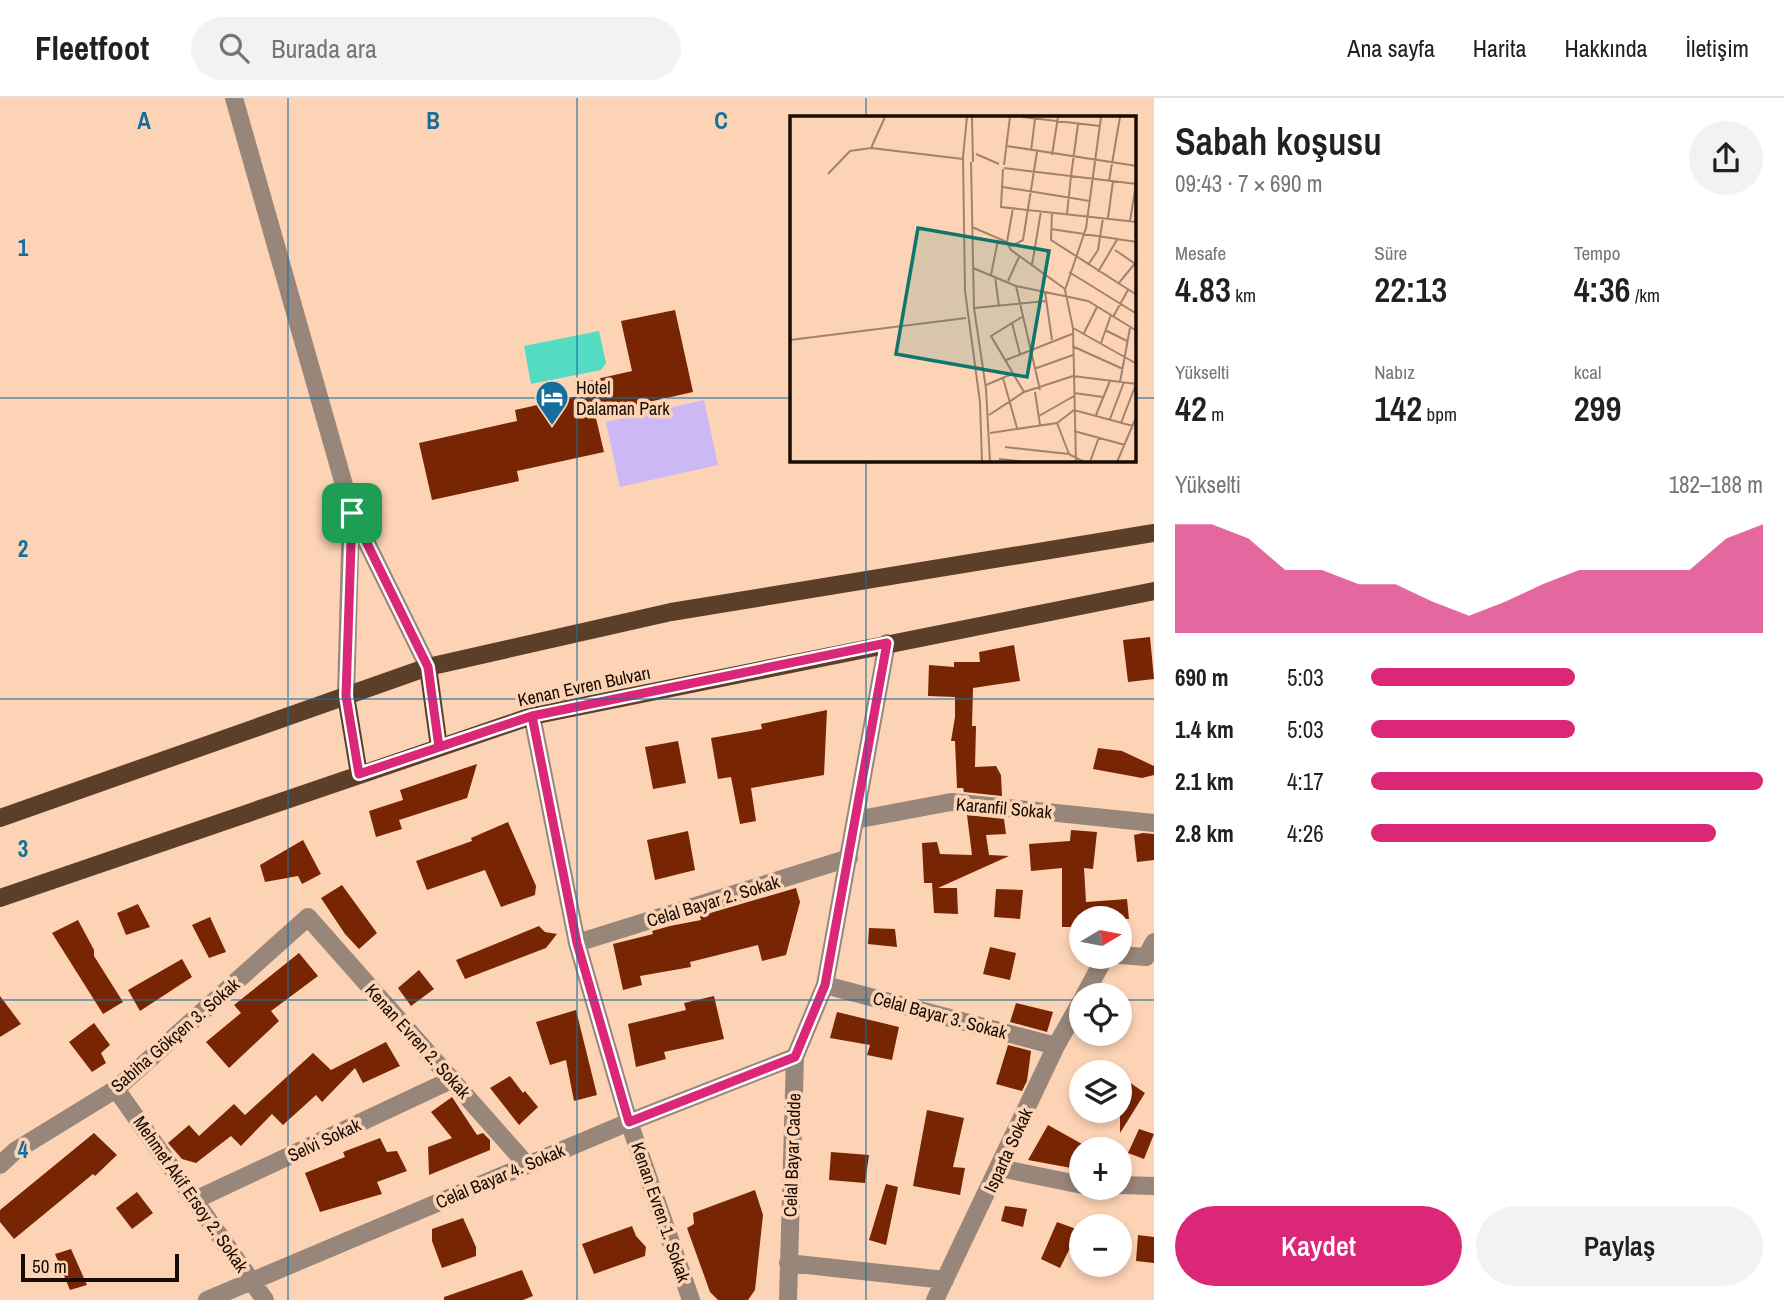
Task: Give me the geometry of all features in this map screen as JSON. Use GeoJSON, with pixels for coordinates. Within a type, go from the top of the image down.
{"type":"FeatureCollection","features":[{"type":"Feature","properties":{"kind":"main road"},"geometry":{"type":"LineString","coordinates":[[0,818],[428,667],[671,612],[1154,533]]}},
{"type":"Feature","properties":{"kind":"main road","name":"Kenan Evren Bulvarı"},"geometry":{"type":"LineString","coordinates":[[0,898],[532,716],[1154,591]]}},
{"type":"Feature","properties":{"kind":"main road"},"geometry":{"type":"LineString","coordinates":[[428,667],[439,747]]}},
{"type":"Feature","properties":{"kind":"main road"},"geometry":{"type":"LineString","coordinates":[[346,696],[359,774]]}},
{"type":"Feature","properties":{"kind":"street"},"geometry":{"type":"LineString","coordinates":[[234,98],[352,513],[428,667]]}},
{"type":"Feature","properties":{"kind":"street"},"geometry":{"type":"LineString","coordinates":[[346,696],[352,513]]}},
{"type":"Feature","properties":{"kind":"street","name":"Celal Bayar Cadde"},"geometry":{"type":"LineString","coordinates":[[788,1300],[795,1057],[825,985],[887,643]]}},
{"type":"Feature","properties":{"kind":"street","name":"Kenan Evren 1. Sokak"},"geometry":{"type":"LineString","coordinates":[[532,716],[577,943],[629,1122],[691,1300]]}},
{"type":"Feature","properties":{"kind":"street","name":"Karanfil Sokak"},"geometry":{"type":"LineString","coordinates":[[855,820],[951,802],[1154,823]]}},
{"type":"Feature","properties":{"kind":"street","name":"Celal Bayar 2. Sokak"},"geometry":{"type":"LineString","coordinates":[[577,943],[849,858]]}},
{"type":"Feature","properties":{"kind":"street","name":"Kenan Evren 2. Sokak"},"geometry":{"type":"LineString","coordinates":[[308,917],[527,1165]]}},
{"type":"Feature","properties":{"kind":"street","name":"Sabiha Gökçen 3. Sokak"},"geometry":{"type":"LineString","coordinates":[[2,1160],[116,1088],[308,917]]}},
{"type":"Feature","properties":{"kind":"street"},"geometry":{"type":"LineString","coordinates":[[1132,956],[1151,955]]}},
{"type":"Feature","properties":{"kind":"street","name":"Celal Bayar 3. Sokak"},"geometry":{"type":"LineString","coordinates":[[825,985],[1056,1046]]}},
{"type":"Feature","properties":{"kind":"street","name":"Isparta Sokak"},"geometry":{"type":"LineString","coordinates":[[935,1300],[1069,1023]]}},
{"type":"Feature","properties":{"kind":"street","name":"Celal Bayar 4. Sokak"},"geometry":{"type":"LineString","coordinates":[[207,1300],[629,1122],[795,1057]]}},
{"type":"Feature","properties":{"kind":"street","name":"Selvi Sokak"},"geometry":{"type":"LineString","coordinates":[[195,1200],[453,1079]]}},
{"type":"Feature","properties":{"kind":"street","name":"Mehmet Akif Ersoy 2. Sokak"},"geometry":{"type":"LineString","coordinates":[[116,1088],[265,1300]]}},
{"type":"Feature","properties":{"kind":"street"},"geometry":{"type":"LineString","coordinates":[[1000,1168],[1069,1182]]}},
{"type":"Feature","properties":{"kind":"street"},"geometry":{"type":"LineString","coordinates":[[1132,1185],[1154,1186]]}},
{"type":"Feature","properties":{"kind":"street"},"geometry":{"type":"LineString","coordinates":[[789,1263],[945,1280]]}},
{"type":"Feature","properties":{"kind":"shaded area"},"geometry":{"type":"Polygon","coordinates":[[[704,400],[718,465],[620,487],[606,422],[704,400]]]}},
{"type":"Feature","properties":{"kind":"water"},"geometry":{"type":"Polygon","coordinates":[[[599,331],[606,363],[601,370],[531,384],[524,346],[599,331]]]}},
{"type":"Feature","properties":{"kind":"building"},"geometry":{"type":"Polygon","coordinates":[[[675,310],[693,392],[595,414],[604,452],[517,471],[519,481],[432,500],[419,443],[517,421],[515,410],[591,393],[588,381],[632,371],[621,321],[675,310]]]}},
{"type":"Feature","properties":{"kind":"building"},"geometry":{"type":"Polygon","coordinates":[[[1150,637],[1154,679],[1128,682],[1123,640],[1150,637]]]}},
{"type":"Feature","properties":{"kind":"building"},"geometry":{"type":"Polygon","coordinates":[[[1014,645],[1020,681],[973,688],[975,767],[996,766],[1001,775],[1002,796],[964,792],[963,788],[957,788],[955,741],[951,741],[955,697],[928,696],[929,665],[954,667],[954,662],[980,662],[979,652],[1014,645]]]}},
{"type":"Feature","properties":{"kind":"building"},"geometry":{"type":"Polygon","coordinates":[[[827,710],[824,775],[751,788],[756,821],[740,824],[731,777],[718,779],[711,738],[762,729],[761,724],[827,710]]]}},
{"type":"Feature","properties":{"kind":"building"},"geometry":{"type":"Polygon","coordinates":[[[678,741],[686,783],[653,789],[645,747],[678,741]]]}},
{"type":"Feature","properties":{"kind":"building"},"geometry":{"type":"Polygon","coordinates":[[[1098,748],[1122,751],[1154,766],[1154,775],[1142,778],[1093,769],[1098,748]]]}},
{"type":"Feature","properties":{"kind":"building"},"geometry":{"type":"Polygon","coordinates":[[[477,764],[467,798],[399,820],[402,829],[376,837],[369,811],[403,800],[400,790],[477,764]]]}},
{"type":"Feature","properties":{"kind":"building"},"geometry":{"type":"Polygon","coordinates":[[[967,815],[1004,819],[1006,834],[986,835],[989,855],[1009,856],[938,888],[957,888],[958,914],[934,913],[932,883],[924,883],[922,843],[937,842],[940,854],[972,855],[967,815]]]}},
{"type":"Feature","properties":{"kind":"building"},"geometry":{"type":"Polygon","coordinates":[[[508,822],[536,886],[535,895],[501,907],[485,870],[427,890],[416,861],[472,841],[471,838],[508,822]]]}},
{"type":"Feature","properties":{"kind":"building"},"geometry":{"type":"Polygon","coordinates":[[[1071,830],[1097,832],[1093,869],[1084,868],[1086,902],[1127,899],[1128,906],[1069,906],[1069,927],[1062,927],[1062,868],[1031,871],[1029,844],[1070,841],[1071,830]]]}},
{"type":"Feature","properties":{"kind":"building"},"geometry":{"type":"Polygon","coordinates":[[[688,831],[695,870],[655,880],[647,840],[688,831]]]}},
{"type":"Feature","properties":{"kind":"building"},"geometry":{"type":"Polygon","coordinates":[[[1154,834],[1154,860],[1137,862],[1134,835],[1154,834]]]}},
{"type":"Feature","properties":{"kind":"building"},"geometry":{"type":"Polygon","coordinates":[[[303,840],[321,874],[302,884],[298,876],[265,882],[260,865],[303,840]]]}},
{"type":"Feature","properties":{"kind":"building"},"geometry":{"type":"Polygon","coordinates":[[[342,885],[377,933],[359,949],[345,934],[321,898],[342,885]]]}},
{"type":"Feature","properties":{"kind":"building"},"geometry":{"type":"Polygon","coordinates":[[[796,888],[800,902],[786,955],[762,961],[758,945],[690,962],[691,967],[640,976],[642,985],[623,990],[613,944],[653,934],[652,931],[670,926],[701,920],[700,916],[796,888]]]}},
{"type":"Feature","properties":{"kind":"building"},"geometry":{"type":"Polygon","coordinates":[[[996,889],[1023,890],[1020,919],[994,917],[996,889]]]}},
{"type":"Feature","properties":{"kind":"building"},"geometry":{"type":"Polygon","coordinates":[[[138,904],[150,927],[126,935],[117,913],[138,904]]]}},
{"type":"Feature","properties":{"kind":"building"},"geometry":{"type":"Polygon","coordinates":[[[210,917],[226,952],[209,958],[192,925],[210,917]]]}},
{"type":"Feature","properties":{"kind":"building"},"geometry":{"type":"Polygon","coordinates":[[[78,920],[94,950],[94,956],[123,1002],[103,1014],[52,933],[78,920]]]}},
{"type":"Feature","properties":{"kind":"building"},"geometry":{"type":"Polygon","coordinates":[[[539,926],[545,932],[557,934],[546,948],[465,979],[456,960],[539,926]]]}},
{"type":"Feature","properties":{"kind":"building"},"geometry":{"type":"Polygon","coordinates":[[[869,928],[895,929],[897,947],[868,944],[869,928]]]}},
{"type":"Feature","properties":{"kind":"building"},"geometry":{"type":"Polygon","coordinates":[[[990,947],[1016,953],[1010,980],[983,974],[990,947]]]}},
{"type":"Feature","properties":{"kind":"building"},"geometry":{"type":"Polygon","coordinates":[[[299,953],[318,976],[271,1011],[279,1021],[229,1068],[206,1042],[241,1013],[234,1005],[299,953]]]}},
{"type":"Feature","properties":{"kind":"building"},"geometry":{"type":"Polygon","coordinates":[[[182,959],[192,977],[140,1011],[128,990],[182,959]]]}},
{"type":"Feature","properties":{"kind":"building"},"geometry":{"type":"Polygon","coordinates":[[[419,970],[434,989],[411,1006],[398,988],[419,970]]]}},
{"type":"Feature","properties":{"kind":"building"},"geometry":{"type":"Polygon","coordinates":[[[0,996],[21,1024],[0,1037],[0,996]]]}},
{"type":"Feature","properties":{"kind":"building"},"geometry":{"type":"Polygon","coordinates":[[[714,996],[724,1039],[664,1052],[666,1059],[636,1067],[628,1024],[686,1010],[684,1003],[714,996]]]}},
{"type":"Feature","properties":{"kind":"building"},"geometry":{"type":"Polygon","coordinates":[[[1016,1003],[1053,1012],[1047,1032],[1010,1022],[1016,1003]]]}},
{"type":"Feature","properties":{"kind":"building"},"geometry":{"type":"Polygon","coordinates":[[[576,1010],[597,1095],[574,1101],[566,1060],[550,1065],[536,1022],[576,1010]]]}},
{"type":"Feature","properties":{"kind":"building"},"geometry":{"type":"Polygon","coordinates":[[[837,1012],[899,1027],[892,1060],[867,1055],[870,1045],[830,1038],[837,1012]]]}},
{"type":"Feature","properties":{"kind":"building"},"geometry":{"type":"Polygon","coordinates":[[[94,1023],[110,1045],[101,1053],[106,1063],[92,1072],[69,1042],[94,1023]]]}},
{"type":"Feature","properties":{"kind":"building"},"geometry":{"type":"Polygon","coordinates":[[[386,1042],[400,1066],[363,1083],[355,1068],[322,1102],[316,1095],[283,1125],[272,1114],[241,1146],[231,1136],[196,1163],[182,1159],[168,1143],[189,1125],[199,1136],[234,1104],[245,1115],[313,1053],[331,1070],[386,1042]]]}},
{"type":"Feature","properties":{"kind":"building"},"geometry":{"type":"Polygon","coordinates":[[[1008,1045],[1031,1051],[1027,1081],[1022,1091],[996,1084],[1008,1045]]]}},
{"type":"Feature","properties":{"kind":"building"},"geometry":{"type":"Polygon","coordinates":[[[510,1076],[538,1107],[519,1125],[490,1088],[510,1076]]]}},
{"type":"Feature","properties":{"kind":"building"},"geometry":{"type":"Polygon","coordinates":[[[1132,1084],[1145,1093],[1132,1114],[1132,1084]]]}},
{"type":"Feature","properties":{"kind":"building"},"geometry":{"type":"Polygon","coordinates":[[[452,1097],[477,1135],[483,1133],[490,1140],[490,1150],[429,1175],[428,1147],[452,1138],[431,1112],[452,1097]]]}},
{"type":"Feature","properties":{"kind":"building"},"geometry":{"type":"Polygon","coordinates":[[[927,1110],[964,1118],[953,1167],[965,1168],[960,1195],[913,1186],[927,1110]]]}},
{"type":"Feature","properties":{"kind":"building"},"geometry":{"type":"Polygon","coordinates":[[[1120,1123],[1126,1123],[1120,1133],[1120,1123]]]}},
{"type":"Feature","properties":{"kind":"building"},"geometry":{"type":"Polygon","coordinates":[[[1048,1125],[1069,1137],[1069,1168],[1028,1160],[1048,1125]]]}},
{"type":"Feature","properties":{"kind":"building"},"geometry":{"type":"Polygon","coordinates":[[[1139,1129],[1154,1134],[1144,1159],[1132,1154],[1132,1144],[1139,1129]]]}},
{"type":"Feature","properties":{"kind":"building"},"geometry":{"type":"Polygon","coordinates":[[[94,1133],[117,1155],[95,1176],[93,1174],[14,1239],[0,1222],[0,1210],[94,1133]]]}},
{"type":"Feature","properties":{"kind":"building"},"geometry":{"type":"Polygon","coordinates":[[[380,1138],[387,1152],[397,1151],[407,1171],[377,1182],[382,1194],[320,1212],[305,1173],[345,1157],[343,1152],[380,1138]]]}},
{"type":"Feature","properties":{"kind":"building"},"geometry":{"type":"Polygon","coordinates":[[[831,1152],[869,1155],[865,1183],[829,1180],[831,1152]]]}},
{"type":"Feature","properties":{"kind":"building"},"geometry":{"type":"Polygon","coordinates":[[[886,1184],[898,1187],[886,1245],[869,1240],[886,1184]]]}},
{"type":"Feature","properties":{"kind":"building"},"geometry":{"type":"Polygon","coordinates":[[[755,1190],[763,1215],[755,1290],[748,1300],[718,1300],[710,1292],[687,1228],[694,1224],[693,1213],[755,1190]]]}},
{"type":"Feature","properties":{"kind":"building"},"geometry":{"type":"Polygon","coordinates":[[[137,1192],[153,1213],[132,1229],[116,1208],[137,1192]]]}},
{"type":"Feature","properties":{"kind":"building"},"geometry":{"type":"Polygon","coordinates":[[[1005,1206],[1027,1209],[1023,1227],[1001,1221],[1005,1206]]]}},
{"type":"Feature","properties":{"kind":"building"},"geometry":{"type":"Polygon","coordinates":[[[463,1218],[476,1247],[476,1256],[442,1268],[432,1241],[432,1229],[463,1218]]]}},
{"type":"Feature","properties":{"kind":"building"},"geometry":{"type":"Polygon","coordinates":[[[1057,1222],[1069,1226],[1069,1250],[1060,1268],[1041,1259],[1057,1222]]]}},
{"type":"Feature","properties":{"kind":"building"},"geometry":{"type":"Polygon","coordinates":[[[632,1226],[636,1236],[646,1247],[645,1256],[594,1274],[582,1244],[632,1226]]]}},
{"type":"Feature","properties":{"kind":"building"},"geometry":{"type":"Polygon","coordinates":[[[1138,1235],[1154,1237],[1154,1263],[1136,1261],[1138,1235]]]}},
{"type":"Feature","properties":{"kind":"building"},"geometry":{"type":"Polygon","coordinates":[[[71,1249],[87,1285],[70,1290],[55,1254],[71,1249]]]}},
{"type":"Feature","properties":{"kind":"building"},"geometry":{"type":"Polygon","coordinates":[[[522,1270],[533,1296],[523,1300],[444,1300],[444,1297],[522,1270]]]}},
{"type":"Feature","properties":{"kind":"place","name":"Hotel Dalaman Park"},"geometry":{"type":"Point","coordinates":[552,427]}},
{"type":"Feature","properties":{"kind":"route"},"geometry":{"type":"LineString","coordinates":[[352,513],[346,696],[359,774],[532,716],[577,943],[629,1122],[795,1057],[825,985],[887,643],[532,716],[439,747],[428,667],[352,513]]}}]}
